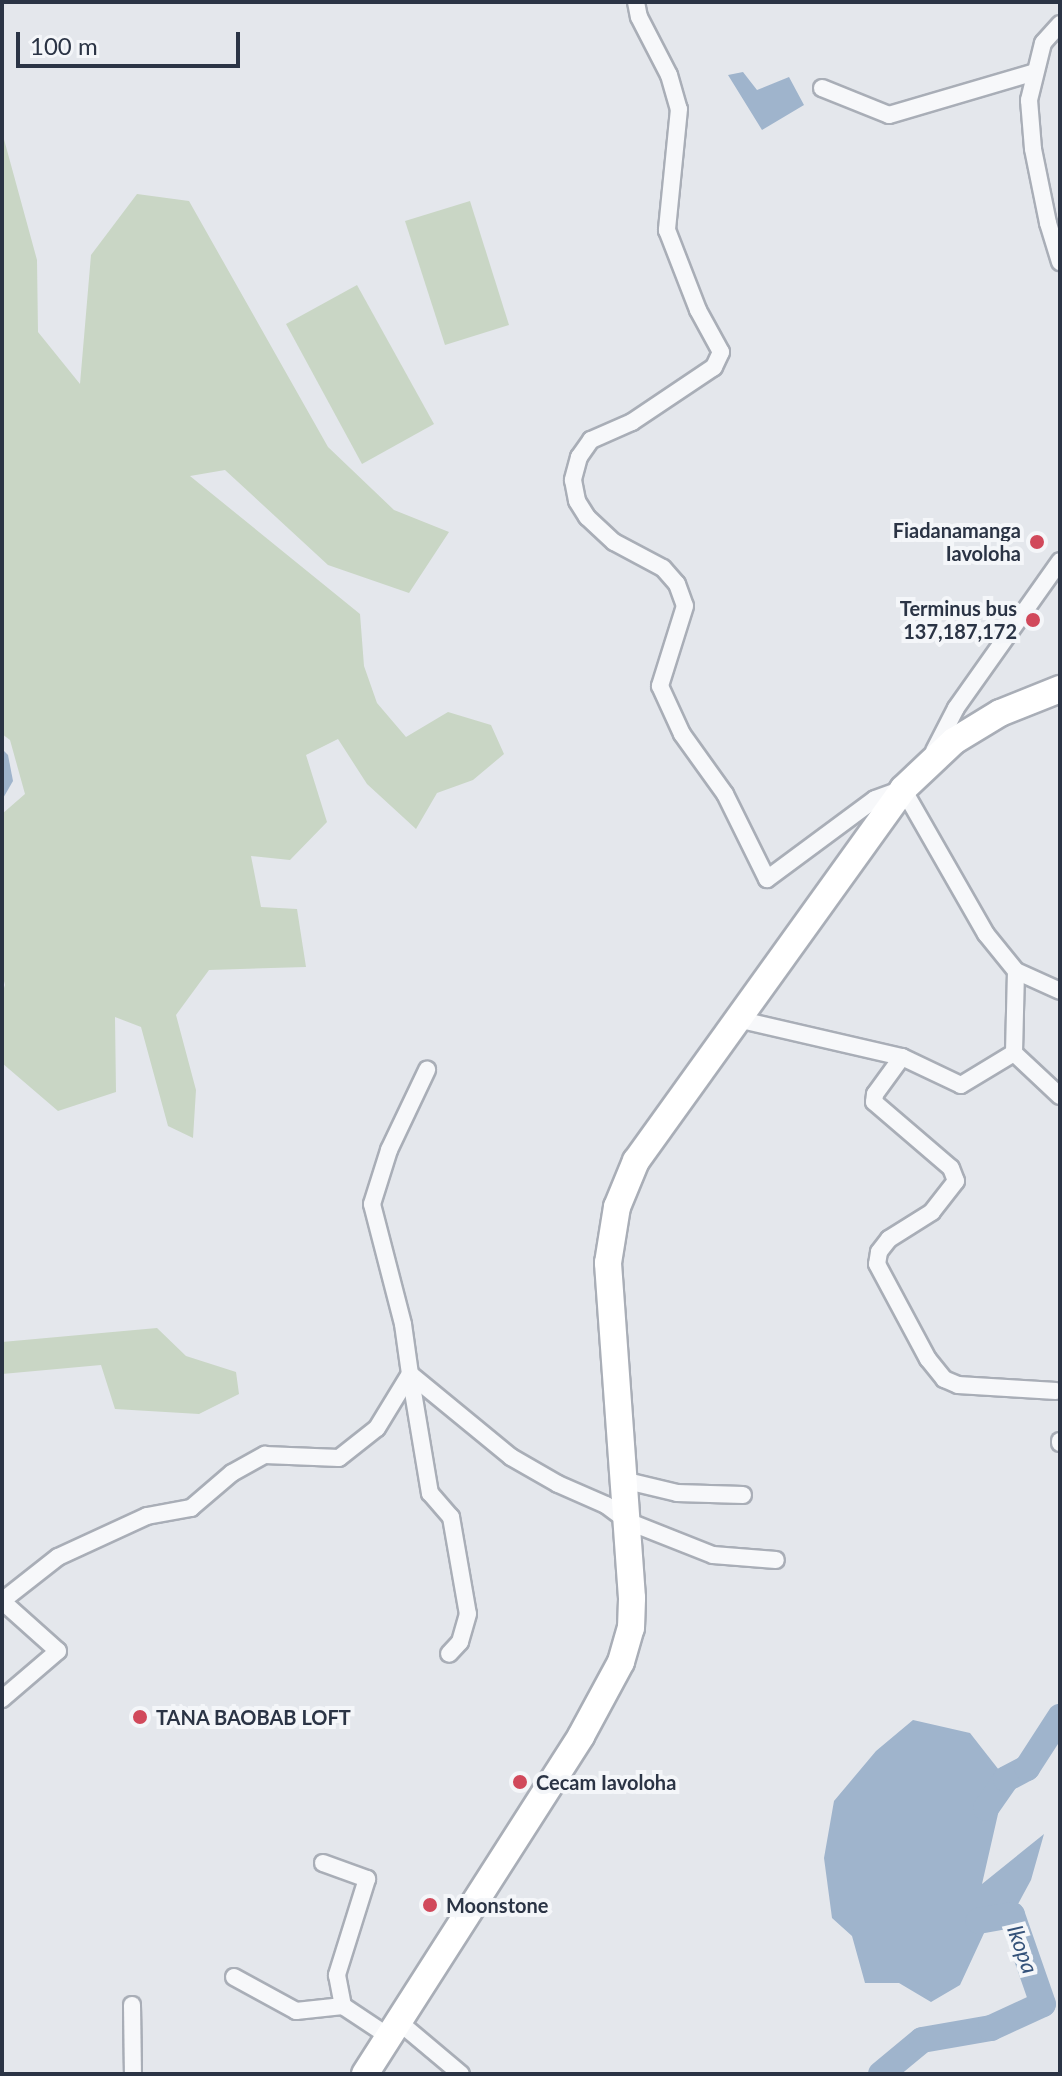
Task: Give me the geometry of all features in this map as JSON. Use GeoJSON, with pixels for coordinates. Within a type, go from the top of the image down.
{"type":"FeatureCollection","features":[{"type":"Feature","properties":{"kind":"main road"},"geometry":{"type":"LineString","coordinates":[[365,2074],[609,1691],[631,1628],[627,1521],[609,1290],[610,1234],[636,1161],[903,789],[930,760],[954,741],[1000,713],[1060,689]]}},
{"type":"Feature","properties":{"kind":"street"},"geometry":{"type":"LineString","coordinates":[[636,2],[639,17],[669,75],[679,109],[667,230],[698,310],[721,352],[714,367],[703,375],[632,422],[591,440],[579,457],[573,480],[577,501],[587,517],[614,542],[663,568],[677,584],[685,606],[660,686],[682,734],[725,794],[767,879],[875,799],[903,789],[986,934],[1016,971],[1060,991]]}},
{"type":"Feature","properties":{"kind":"street"},"geometry":{"type":"LineString","coordinates":[[1060,24],[1043,43],[1029,100],[1033,149],[1048,223],[1060,262]]}},
{"type":"Feature","properties":{"kind":"street"},"geometry":{"type":"LineString","coordinates":[[822,88],[889,115],[1035,72]]}},
{"type":"Feature","properties":{"kind":"street"},"geometry":{"type":"LineString","coordinates":[[930,760],[956,708],[1055,574],[1060,561]]}},
{"type":"Feature","properties":{"kind":"street"},"geometry":{"type":"LineString","coordinates":[[1016,971],[1014,1053],[1060,1096]]}},
{"type":"Feature","properties":{"kind":"street"},"geometry":{"type":"LineString","coordinates":[[737,1019],[902,1057],[961,1085],[1014,1053]]}},
{"type":"Feature","properties":{"kind":"street"},"geometry":{"type":"LineString","coordinates":[[902,1057],[875,1094],[874,1102],[951,1168],[956,1181],[932,1212],[889,1239],[879,1252],[877,1264],[928,1359],[944,1379],[958,1385],[1056,1391]]}},
{"type":"Feature","properties":{"kind":"street"},"geometry":{"type":"LineString","coordinates":[[427,1070],[389,1150],[372,1204],[403,1324],[430,1493],[451,1517],[468,1614],[460,1642],[449,1654]]}},
{"type":"Feature","properties":{"kind":"street"},"geometry":{"type":"LineString","coordinates":[[410,1374],[511,1457],[558,1484],[606,1505],[627,1521],[713,1555],[776,1560]]}},
{"type":"Feature","properties":{"kind":"street"},"geometry":{"type":"LineString","coordinates":[[2,1699],[58,1651],[2,1601],[58,1557],[147,1516],[191,1508],[232,1473],[265,1455],[339,1458],[377,1428],[410,1374]]}},
{"type":"Feature","properties":{"kind":"street"},"geometry":{"type":"LineString","coordinates":[[623,1480],[677,1493],[743,1495]]}},
{"type":"Feature","properties":{"kind":"street"},"geometry":{"type":"LineString","coordinates":[[323,1863],[367,1879],[337,1975],[343,2006]]}},
{"type":"Feature","properties":{"kind":"street"},"geometry":{"type":"LineString","coordinates":[[234,1977],[296,2011],[343,2006],[394,2029],[461,2074]]}},
{"type":"Feature","properties":{"kind":"street"},"geometry":{"type":"LineString","coordinates":[[132,2005],[133,2074]]}},
{"type":"Feature","properties":{"kind":"green space"},"geometry":{"type":"Polygon","coordinates":[[[2,132],[37,260],[38,332],[80,384],[91,255],[137,194],[189,201],[328,447],[394,510],[449,532],[409,593],[328,565],[225,470],[190,476],[360,614],[364,666],[377,703],[406,737],[448,712],[491,725],[504,754],[473,780],[437,793],[416,829],[367,784],[338,739],[306,755],[327,822],[290,860],[251,856],[261,907],[297,909],[306,967],[209,970],[176,1015],[196,1090],[193,1138],[168,1126],[141,1027],[115,1017],[116,1092],[58,1111],[2,1063],[2,994],[5,985],[2,973],[2,814],[25,794],[10,740],[2,734],[2,132]]]}},
{"type":"Feature","properties":{"kind":"green space"},"geometry":{"type":"Polygon","coordinates":[[[470,201],[509,325],[445,345],[405,221],[470,201]]]}},
{"type":"Feature","properties":{"kind":"green space"},"geometry":{"type":"Polygon","coordinates":[[[357,285],[434,424],[362,464],[286,324],[357,285]]]}},
{"type":"Feature","properties":{"kind":"green space"},"geometry":{"type":"Polygon","coordinates":[[[157,1328],[186,1356],[236,1372],[239,1394],[199,1414],[115,1409],[101,1365],[2,1374],[2,1342],[157,1328]]]}},
{"type":"Feature","properties":{"kind":"water"},"geometry":{"type":"Polygon","coordinates":[[[743,72],[757,90],[789,77],[804,105],[762,130],[728,75],[743,72]]]}},
{"type":"Feature","properties":{"kind":"water"},"geometry":{"type":"Polygon","coordinates":[[[2,749],[8,755],[13,781],[2,800],[2,749]]]}},
{"type":"Feature","properties":{"kind":"water"},"geometry":{"type":"Polygon","coordinates":[[[913,1720],[970,1733],[1006,1779],[982,1884],[1044,1834],[1031,1880],[1012,1915],[985,1931],[960,1985],[931,2002],[899,1983],[865,1983],[852,1936],[832,1918],[824,1858],[834,1801],[876,1751],[913,1720]]]}},
{"type":"Feature","properties":{"kind":"waterway","name":"Ikopa"},"geometry":{"type":"LineString","coordinates":[[986,1808],[1006,1779],[1027,1768],[1060,1717]]}},
{"type":"Feature","properties":{"kind":"waterway","name":"Ikopa"},"geometry":{"type":"LineString","coordinates":[[881,2074],[922,2040],[991,2028],[1043,2004],[1012,1915],[979,1921]]}},
{"type":"Feature","properties":{"kind":"place","name":"Fiadanamanga Iavoloha"},"geometry":{"type":"Point","coordinates":[1037,542]}},
{"type":"Feature","properties":{"kind":"place","name":"Terminus bus 137,187,172"},"geometry":{"type":"Point","coordinates":[1033,620]}},
{"type":"Feature","properties":{"kind":"place","name":"TANA BAOBAB LOFT"},"geometry":{"type":"Point","coordinates":[140,1717]}},
{"type":"Feature","properties":{"kind":"place","name":"Cecam Iavoloha"},"geometry":{"type":"Point","coordinates":[520,1782]}},
{"type":"Feature","properties":{"kind":"place","name":"Moonstone"},"geometry":{"type":"Point","coordinates":[430,1905]}}]}
